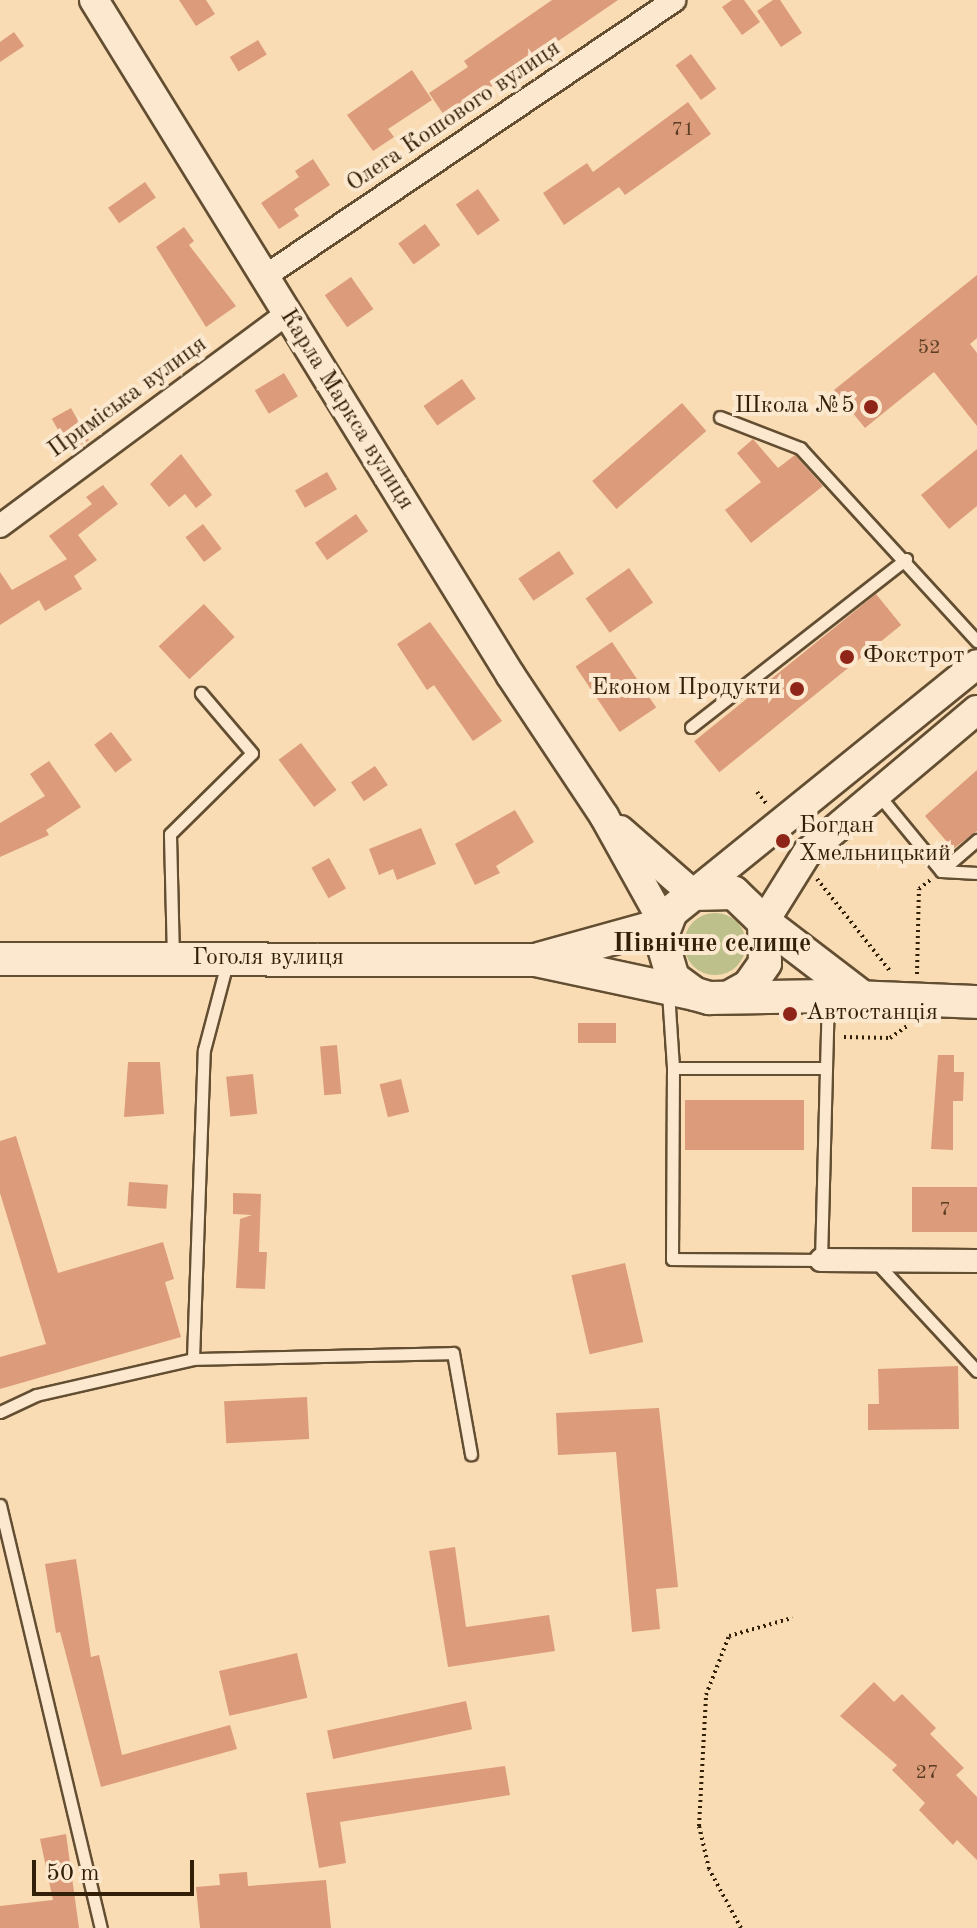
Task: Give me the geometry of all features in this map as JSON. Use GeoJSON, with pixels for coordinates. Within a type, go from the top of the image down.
{"type":"FeatureCollection","features":[{"type":"Feature","properties":{"kind":"main road"},"geometry":{"type":"LineString","coordinates":[[682,993],[665,966],[664,924],[693,894],[734,893],[764,922],[866,1000]]}},
{"type":"Feature","properties":{"kind":"main road"},"geometry":{"type":"LineString","coordinates":[[733,995],[749,986],[765,963],[769,936],[764,922]]}},
{"type":"Feature","properties":{"kind":"main road","name":"Гоголя вулиця"},"geometry":{"type":"LineString","coordinates":[[536,960],[664,924]]}},
{"type":"Feature","properties":{"kind":"main road","name":"Гоголя вулиця"},"geometry":{"type":"LineString","coordinates":[[0,959],[536,960],[682,993],[977,1002]]}},
{"type":"Feature","properties":{"kind":"street","name":"Карла Маркса вулиця"},"geometry":{"type":"LineString","coordinates":[[94,0],[287,314],[604,816],[664,924]]}},
{"type":"Feature","properties":{"kind":"street","name":"Олега Кошового вулиця"},"geometry":{"type":"LineString","coordinates":[[264,277],[674,0]]}},
{"type":"Feature","properties":{"kind":"street","name":"Приміська вулиця"},"geometry":{"type":"LineString","coordinates":[[0,526],[287,314]]}},
{"type":"Feature","properties":{"kind":"street"},"geometry":{"type":"LineString","coordinates":[[693,894],[780,820],[977,664]]}},
{"type":"Feature","properties":{"kind":"street"},"geometry":{"type":"LineString","coordinates":[[764,922],[807,853],[977,710]]}},
{"type":"Feature","properties":{"kind":"street","name":"Карла Маркса вулиця"},"geometry":{"type":"LineString","coordinates":[[604,816],[693,894]]}},
{"type":"Feature","properties":{"kind":"street"},"geometry":{"type":"LineString","coordinates":[[821,1260],[977,1261]]}},
{"type":"Feature","properties":{"kind":"lane"},"geometry":{"type":"LineString","coordinates":[[720,417],[800,448],[906,559],[977,641]]}},
{"type":"Feature","properties":{"kind":"lane"},"geometry":{"type":"LineString","coordinates":[[691,727],[906,559]]}},
{"type":"Feature","properties":{"kind":"lane"},"geometry":{"type":"LineString","coordinates":[[173,959],[170,834],[252,753],[201,693]]}},
{"type":"Feature","properties":{"kind":"lane"},"geometry":{"type":"LineString","coordinates":[[877,793],[941,871],[977,873]]}},
{"type":"Feature","properties":{"kind":"lane"},"geometry":{"type":"LineString","coordinates":[[941,871],[977,840]]}},
{"type":"Feature","properties":{"kind":"lane"},"geometry":{"type":"LineString","coordinates":[[193,1359],[204,1050],[228,959]]}},
{"type":"Feature","properties":{"kind":"lane"},"geometry":{"type":"LineString","coordinates":[[682,993],[673,1068],[672,1259],[821,1260],[828,996]]}},
{"type":"Feature","properties":{"kind":"lane"},"geometry":{"type":"LineString","coordinates":[[673,1068],[826,1068]]}},
{"type":"Feature","properties":{"kind":"lane"},"geometry":{"type":"LineString","coordinates":[[875,1260],[977,1371]]}},
{"type":"Feature","properties":{"kind":"lane"},"geometry":{"type":"LineString","coordinates":[[0,1412],[36,1395],[193,1359],[453,1353],[471,1454]]}},
{"type":"Feature","properties":{"kind":"lane"},"geometry":{"type":"LineString","coordinates":[[0,1505],[101,1928]]}},
{"type":"Feature","properties":{"kind":"path"},"geometry":{"type":"LineString","coordinates":[[757,792],[780,820]]}},
{"type":"Feature","properties":{"kind":"path"},"geometry":{"type":"LineString","coordinates":[[807,853],[815,876],[900,983]]}},
{"type":"Feature","properties":{"kind":"path"},"geometry":{"type":"LineString","coordinates":[[917,984],[919,889],[941,871]]}},
{"type":"Feature","properties":{"kind":"path"},"geometry":{"type":"LineString","coordinates":[[826,1036],[890,1038],[916,1021]]}},
{"type":"Feature","properties":{"kind":"path"},"geometry":{"type":"LineString","coordinates":[[741,1928],[709,1869],[699,1826],[706,1695],[729,1636],[792,1618]]}},
{"type":"Feature","properties":{"kind":"green space"},"geometry":{"type":"Polygon","coordinates":[[[715,913],[737,922],[746,944],[737,966],[715,975],[693,966],[684,944],[693,922],[715,913]]]}},
{"type":"Feature","properties":{"kind":"building"},"geometry":{"type":"Polygon","coordinates":[[[179,0],[206,0],[215,14],[196,26],[179,0]]]}},
{"type":"Feature","properties":{"kind":"building"},"geometry":{"type":"Polygon","coordinates":[[[552,0],[618,0],[446,118],[429,93],[468,67],[464,61],[552,0]]]}},
{"type":"Feature","properties":{"kind":"building"},"geometry":{"type":"Polygon","coordinates":[[[732,0],[744,0],[760,22],[742,35],[722,7],[732,0]]]}},
{"type":"Feature","properties":{"kind":"building"},"geometry":{"type":"Polygon","coordinates":[[[773,0],[780,0],[802,33],[781,47],[757,11],[773,0]]]}},
{"type":"Feature","properties":{"kind":"building"},"geometry":{"type":"Polygon","coordinates":[[[14,32],[24,46],[0,62],[0,42],[14,32]]]}},
{"type":"Feature","properties":{"kind":"building"},"geometry":{"type":"Polygon","coordinates":[[[258,40],[267,55],[238,72],[230,57],[258,40]]]}},
{"type":"Feature","properties":{"kind":"building"},"geometry":{"type":"Polygon","coordinates":[[[691,54],[716,89],[701,100],[676,65],[691,54]]]}},
{"type":"Feature","properties":{"kind":"building"},"geometry":{"type":"Polygon","coordinates":[[[412,70],[432,100],[388,129],[394,137],[373,151],[347,115],[412,70]]]}},
{"type":"Feature","properties":{"kind":"building"},"geometry":{"type":"Polygon","coordinates":[[[688,102],[711,134],[625,195],[619,187],[564,225],[543,193],[587,163],[593,172],[688,102]]]}},
{"type":"Feature","properties":{"kind":"building"},"geometry":{"type":"Polygon","coordinates":[[[313,159],[330,185],[294,209],[299,216],[279,229],[261,203],[299,177],[295,171],[313,159]]]}},
{"type":"Feature","properties":{"kind":"building"},"geometry":{"type":"Polygon","coordinates":[[[145,182],[156,198],[119,223],[108,208],[145,182]]]}},
{"type":"Feature","properties":{"kind":"building"},"geometry":{"type":"Polygon","coordinates":[[[478,189],[500,220],[478,236],[456,204],[478,189]]]}},
{"type":"Feature","properties":{"kind":"building"},"geometry":{"type":"Polygon","coordinates":[[[425,224],[440,245],[414,264],[398,243],[425,224]]]}},
{"type":"Feature","properties":{"kind":"building"},"geometry":{"type":"Polygon","coordinates":[[[184,227],[194,241],[189,245],[236,306],[206,327],[156,247],[184,227]]]}},
{"type":"Feature","properties":{"kind":"building"},"geometry":{"type":"Polygon","coordinates":[[[977,275],[977,338],[970,344],[977,353],[977,426],[934,372],[865,428],[834,390],[977,275]]]}},
{"type":"Feature","properties":{"kind":"building"},"geometry":{"type":"Polygon","coordinates":[[[351,277],[373,309],[347,327],[325,295],[351,277]]]}},
{"type":"Feature","properties":{"kind":"building"},"geometry":{"type":"Polygon","coordinates":[[[284,373],[298,396],[269,414],[255,391],[284,373]]]}},
{"type":"Feature","properties":{"kind":"building"},"geometry":{"type":"Polygon","coordinates":[[[462,379],[476,399],[437,426],[423,406],[462,379]]]}},
{"type":"Feature","properties":{"kind":"building"},"geometry":{"type":"Polygon","coordinates":[[[682,403],[706,431],[616,509],[592,481],[682,403]]]}},
{"type":"Feature","properties":{"kind":"building"},"geometry":{"type":"Polygon","coordinates":[[[71,408],[89,440],[70,451],[52,419],[71,408]]]}},
{"type":"Feature","properties":{"kind":"building"},"geometry":{"type":"Polygon","coordinates":[[[753,439],[778,468],[795,455],[823,486],[751,543],[725,510],[761,482],[737,453],[753,439]]]}},
{"type":"Feature","properties":{"kind":"building"},"geometry":{"type":"Polygon","coordinates":[[[977,449],[977,506],[949,529],[921,495],[977,449]]]}},
{"type":"Feature","properties":{"kind":"building"},"geometry":{"type":"Polygon","coordinates":[[[181,454],[212,495],[196,508],[185,494],[169,507],[150,484],[181,454]]]}},
{"type":"Feature","properties":{"kind":"building"},"geometry":{"type":"Polygon","coordinates":[[[327,472],[337,489],[305,508],[295,490],[327,472]]]}},
{"type":"Feature","properties":{"kind":"building"},"geometry":{"type":"Polygon","coordinates":[[[103,485],[118,504],[78,535],[97,560],[74,576],[82,589],[45,611],[39,600],[0,625],[0,572],[12,590],[67,559],[49,536],[92,504],[86,497],[103,485]]]}},
{"type":"Feature","properties":{"kind":"building"},"geometry":{"type":"Polygon","coordinates":[[[356,514],[368,531],[327,560],[315,543],[356,514]]]}},
{"type":"Feature","properties":{"kind":"building"},"geometry":{"type":"Polygon","coordinates":[[[203,524],[222,549],[204,562],[185,537],[203,524]]]}},
{"type":"Feature","properties":{"kind":"building"},"geometry":{"type":"Polygon","coordinates":[[[559,551],[574,573],[533,601],[518,578],[559,551]]]}},
{"type":"Feature","properties":{"kind":"building"},"geometry":{"type":"Polygon","coordinates":[[[629,568],[653,602],[610,633],[586,598],[629,568]]]}},
{"type":"Feature","properties":{"kind":"building"},"geometry":{"type":"Polygon","coordinates":[[[876,594],[901,625],[719,772],[694,741],[876,594]]]}},
{"type":"Feature","properties":{"kind":"building"},"geometry":{"type":"Polygon","coordinates":[[[204,604],[235,637],[189,679],[159,646],[204,604]]]}},
{"type":"Feature","properties":{"kind":"building"},"geometry":{"type":"Polygon","coordinates":[[[430,622],[502,721],[473,741],[434,685],[427,690],[397,644],[430,622]]]}},
{"type":"Feature","properties":{"kind":"building"},"geometry":{"type":"Polygon","coordinates":[[[612,642],[656,707],[620,732],[576,667],[612,642]]]}},
{"type":"Feature","properties":{"kind":"building"},"geometry":{"type":"Polygon","coordinates":[[[111,732],[132,760],[115,773],[94,745],[111,732]]]}},
{"type":"Feature","properties":{"kind":"building"},"geometry":{"type":"Polygon","coordinates":[[[301,743],[337,790],[314,807],[279,760],[301,743]]]}},
{"type":"Feature","properties":{"kind":"building"},"geometry":{"type":"Polygon","coordinates":[[[49,761],[81,807],[46,830],[49,835],[0,857],[0,823],[45,796],[30,774],[49,761]]]}},
{"type":"Feature","properties":{"kind":"building"},"geometry":{"type":"Polygon","coordinates":[[[375,766],[388,785],[364,801],[351,782],[375,766]]]}},
{"type":"Feature","properties":{"kind":"building"},"geometry":{"type":"Polygon","coordinates":[[[977,770],[977,831],[953,849],[925,816],[977,770]]]}},
{"type":"Feature","properties":{"kind":"building"},"geometry":{"type":"Polygon","coordinates":[[[515,810],[534,842],[496,866],[500,873],[475,885],[455,844],[515,810]]]}},
{"type":"Feature","properties":{"kind":"building"},"geometry":{"type":"Polygon","coordinates":[[[421,828],[436,864],[397,880],[393,869],[379,875],[369,849],[421,828]]]}},
{"type":"Feature","properties":{"kind":"building"},"geometry":{"type":"Polygon","coordinates":[[[329,858],[346,889],[328,898],[312,868],[329,858]]]}},
{"type":"Feature","properties":{"kind":"building"},"geometry":{"type":"Polygon","coordinates":[[[578,1023],[616,1023],[616,1043],[578,1043],[578,1023]]]}},
{"type":"Feature","properties":{"kind":"building"},"geometry":{"type":"Polygon","coordinates":[[[337,1045],[341,1094],[324,1095],[320,1046],[337,1045]]]}},
{"type":"Feature","properties":{"kind":"building"},"geometry":{"type":"Polygon","coordinates":[[[938,1055],[954,1055],[954,1072],[964,1072],[963,1101],[953,1101],[953,1150],[931,1149],[938,1055]]]}},
{"type":"Feature","properties":{"kind":"building"},"geometry":{"type":"Polygon","coordinates":[[[128,1062],[160,1062],[164,1114],[124,1117],[128,1062]]]}},
{"type":"Feature","properties":{"kind":"building"},"geometry":{"type":"Polygon","coordinates":[[[253,1074],[257,1114],[230,1117],[226,1077],[253,1074]]]}},
{"type":"Feature","properties":{"kind":"building"},"geometry":{"type":"Polygon","coordinates":[[[401,1079],[409,1112],[388,1117],[380,1084],[401,1079]]]}},
{"type":"Feature","properties":{"kind":"building"},"geometry":{"type":"Polygon","coordinates":[[[685,1100],[804,1100],[804,1150],[685,1150],[685,1100]]]}},
{"type":"Feature","properties":{"kind":"building"},"geometry":{"type":"Polygon","coordinates":[[[16,1136],[58,1273],[163,1242],[174,1279],[165,1282],[181,1337],[0,1389],[0,1357],[46,1344],[0,1193],[0,1141],[16,1136]]]}},
{"type":"Feature","properties":{"kind":"building"},"geometry":{"type":"Polygon","coordinates":[[[129,1182],[168,1185],[166,1209],[127,1206],[129,1182]]]}},
{"type":"Feature","properties":{"kind":"building"},"geometry":{"type":"Polygon","coordinates":[[[912,1187],[977,1187],[977,1232],[912,1232],[912,1187]]]}},
{"type":"Feature","properties":{"kind":"building"},"geometry":{"type":"Polygon","coordinates":[[[233,1193],[261,1194],[259,1252],[267,1252],[265,1289],[236,1288],[240,1219],[252,1215],[233,1214],[233,1193]]]}},
{"type":"Feature","properties":{"kind":"building"},"geometry":{"type":"Polygon","coordinates":[[[625,1263],[643,1342],[590,1354],[571,1275],[625,1263]]]}},
{"type":"Feature","properties":{"kind":"building"},"geometry":{"type":"Polygon","coordinates":[[[958,1366],[959,1429],[868,1430],[868,1404],[879,1404],[878,1369],[958,1366]]]}},
{"type":"Feature","properties":{"kind":"building"},"geometry":{"type":"Polygon","coordinates":[[[307,1397],[309,1439],[226,1443],[224,1401],[307,1397]]]}},
{"type":"Feature","properties":{"kind":"building"},"geometry":{"type":"Polygon","coordinates":[[[659,1408],[678,1587],[656,1589],[660,1629],[632,1632],[616,1452],[558,1455],[556,1413],[659,1408]]]}},
{"type":"Feature","properties":{"kind":"building"},"geometry":{"type":"Polygon","coordinates":[[[455,1547],[466,1627],[549,1615],[555,1651],[448,1667],[429,1551],[455,1547]]]}},
{"type":"Feature","properties":{"kind":"building"},"geometry":{"type":"Polygon","coordinates":[[[76,1559],[91,1657],[99,1655],[122,1755],[230,1725],[237,1749],[101,1787],[60,1632],[56,1633],[45,1564],[76,1559]]]}},
{"type":"Feature","properties":{"kind":"building"},"geometry":{"type":"Polygon","coordinates":[[[297,1653],[307,1698],[229,1716],[219,1671],[297,1653]]]}},
{"type":"Feature","properties":{"kind":"building"},"geometry":{"type":"Polygon","coordinates":[[[874,1682],[894,1702],[902,1694],[936,1728],[930,1734],[964,1768],[956,1775],[977,1797],[977,1860],[957,1840],[953,1845],[919,1810],[925,1803],[892,1770],[897,1765],[840,1716],[874,1682]]]}},
{"type":"Feature","properties":{"kind":"building"},"geometry":{"type":"Polygon","coordinates":[[[466,1701],[472,1729],[333,1759],[327,1731],[466,1701]]]}},
{"type":"Feature","properties":{"kind":"building"},"geometry":{"type":"Polygon","coordinates":[[[505,1766],[510,1795],[340,1822],[346,1863],[319,1868],[306,1793],[505,1766]]]}},
{"type":"Feature","properties":{"kind":"building"},"geometry":{"type":"Polygon","coordinates":[[[66,1834],[79,1928],[0,1928],[0,1906],[53,1900],[40,1839],[66,1834]]]}},
{"type":"Feature","properties":{"kind":"building"},"geometry":{"type":"Polygon","coordinates":[[[247,1872],[248,1886],[326,1880],[331,1928],[200,1928],[196,1887],[220,1885],[219,1874],[247,1872]]]}},
{"type":"Feature","properties":{"kind":"place","name":"Школа №5"},"geometry":{"type":"Point","coordinates":[871,407]}},
{"type":"Feature","properties":{"kind":"place","name":"Фокстрот"},"geometry":{"type":"Point","coordinates":[847,657]}},
{"type":"Feature","properties":{"kind":"place","name":"Економ Продукти"},"geometry":{"type":"Point","coordinates":[797,689]}},
{"type":"Feature","properties":{"kind":"place","name":"Богдан Хмельницький"},"geometry":{"type":"Point","coordinates":[783,841]}},
{"type":"Feature","properties":{"kind":"place","name":"Автостанція"},"geometry":{"type":"Point","coordinates":[790,1014]}},
{"type":"Feature","properties":{"kind":"district","name":"Північне селище"},"geometry":{"type":"Point","coordinates":[712,945]}}]}
